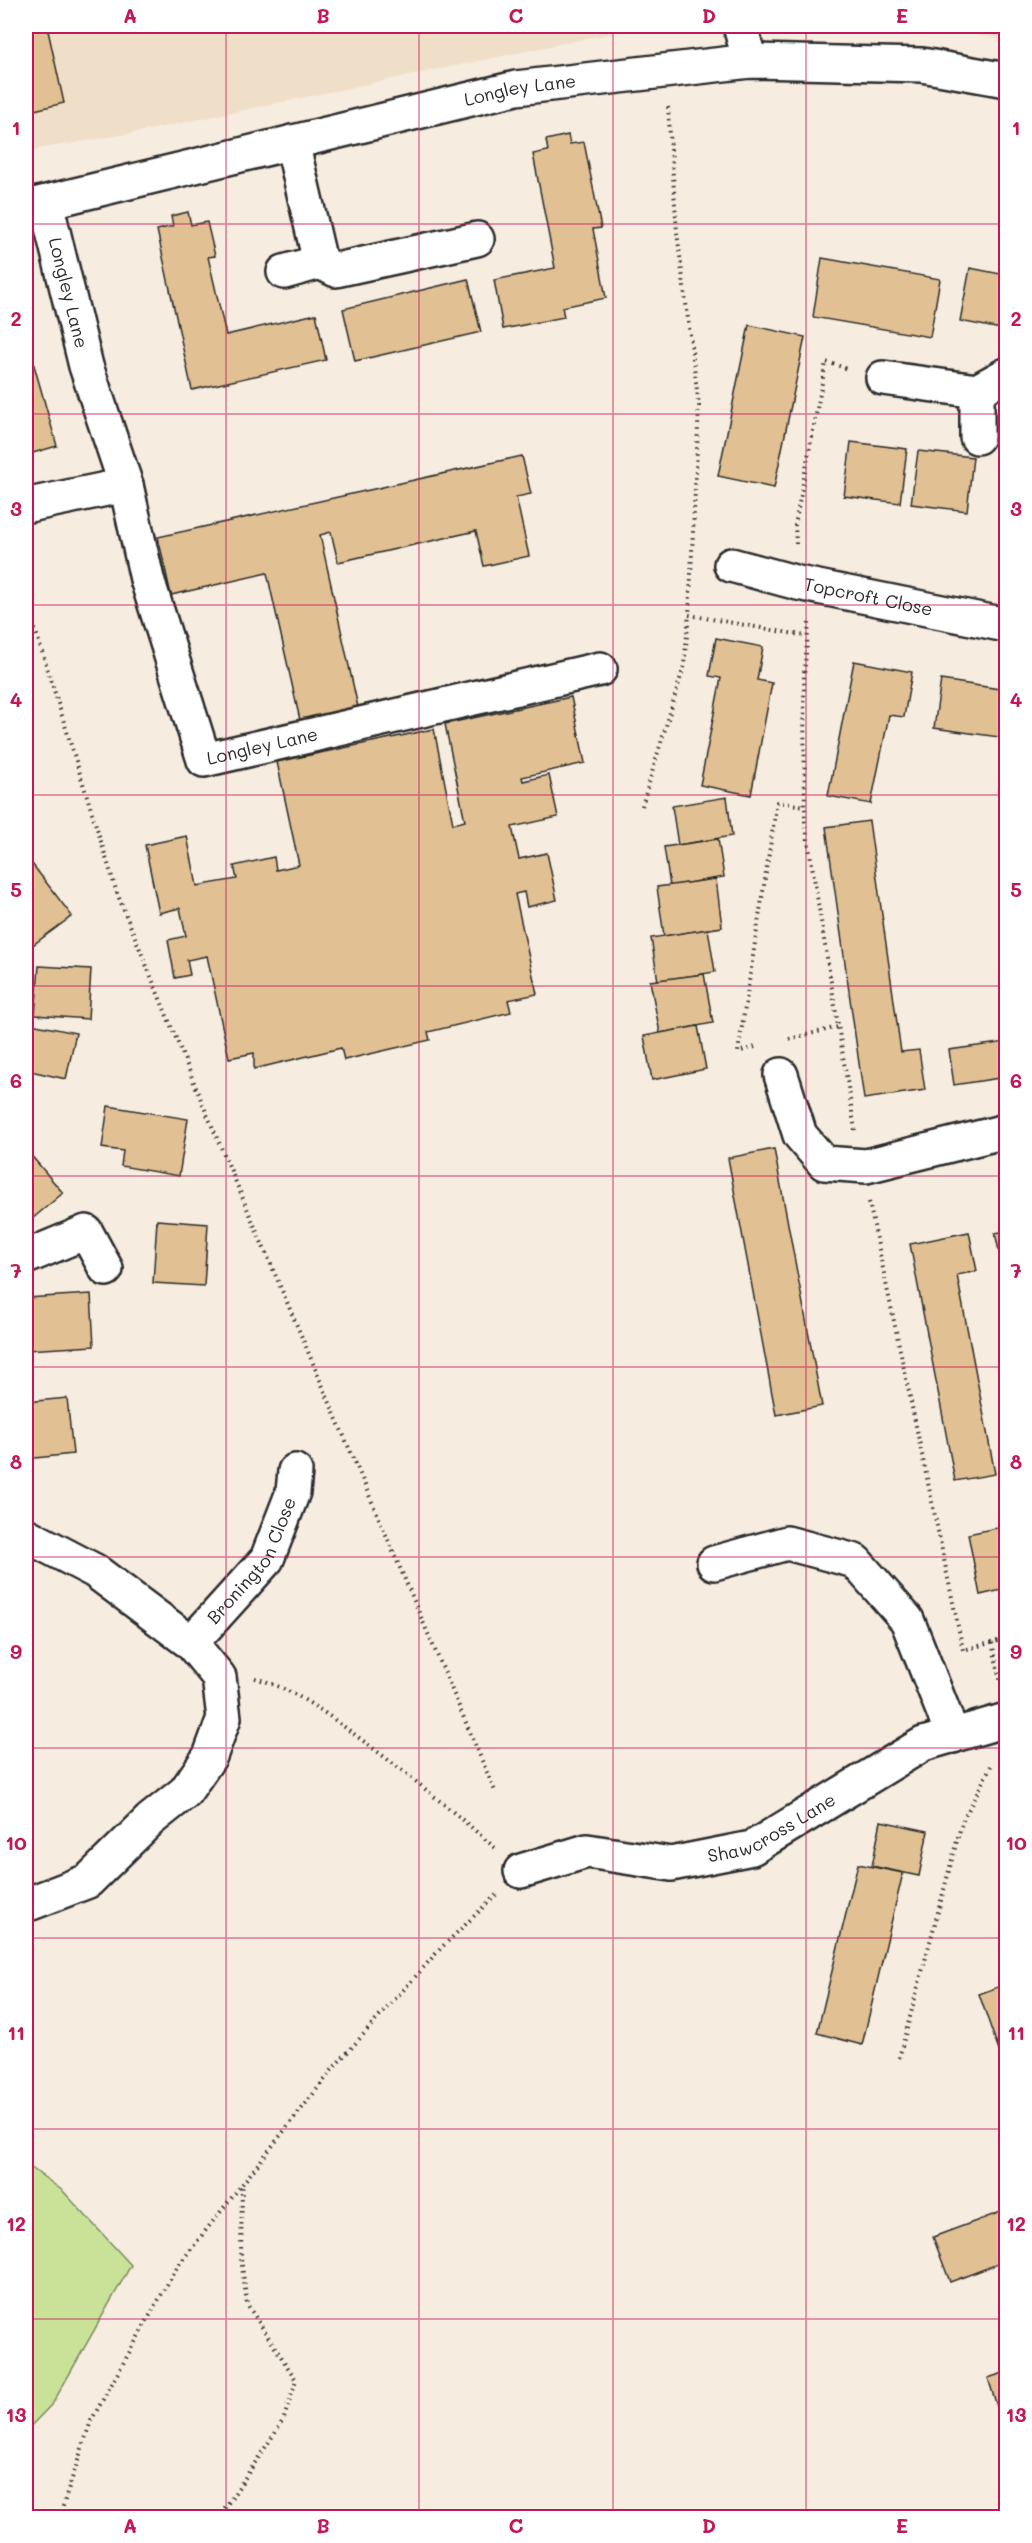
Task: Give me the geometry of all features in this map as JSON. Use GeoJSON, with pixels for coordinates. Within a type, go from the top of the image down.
{"type":"FeatureCollection","features":[{"type":"Feature","properties":{"kind":"street"},"geometry":{"type":"LineString","coordinates":[[740,26],[750,62]]}},
{"type":"Feature","properties":{"kind":"street","name":"Longley Lane"},"geometry":{"type":"LineString","coordinates":[[600,669],[204,760],[147,579],[126,485],[36,205],[516,88],[750,62],[922,65],[1006,80]]}},
{"type":"Feature","properties":{"kind":"street"},"geometry":{"type":"LineString","coordinates":[[292,142],[320,262]]}},
{"type":"Feature","properties":{"kind":"street"},"geometry":{"type":"LineString","coordinates":[[284,272],[320,262],[336,270],[477,239]]}},
{"type":"Feature","properties":{"kind":"street"},"geometry":{"type":"LineString","coordinates":[[883,378],[977,391],[1006,375]]}},
{"type":"Feature","properties":{"kind":"street"},"geometry":{"type":"LineString","coordinates":[[977,391],[977,437]]}},
{"type":"Feature","properties":{"kind":"street"},"geometry":{"type":"LineString","coordinates":[[29,505],[126,485]]}},
{"type":"Feature","properties":{"kind":"street","name":"Topcroft Close"},"geometry":{"type":"LineString","coordinates":[[731,565],[798,583],[1006,625]]}},
{"type":"Feature","properties":{"kind":"street"},"geometry":{"type":"LineString","coordinates":[[781,1075],[800,1135],[824,1163],[866,1166],[1006,1131]]}},
{"type":"Feature","properties":{"kind":"street"},"geometry":{"type":"LineString","coordinates":[[26,1257],[86,1232],[106,1269]]}},
{"type":"Feature","properties":{"kind":"street","name":"Bronington Close"},"geometry":{"type":"LineString","coordinates":[[191,1643],[267,1559],[293,1492],[295,1471]]}},
{"type":"Feature","properties":{"kind":"street","name":"Bronington Close"},"geometry":{"type":"LineString","coordinates":[[26,1535],[94,1572],[191,1643],[219,1677]]}},
{"type":"Feature","properties":{"kind":"street"},"geometry":{"type":"LineString","coordinates":[[714,1563],[787,1543],[855,1561],[907,1620],[953,1736]]}},
{"type":"Feature","properties":{"kind":"street"},"geometry":{"type":"LineString","coordinates":[[26,1900],[31,1903],[88,1881],[150,1820],[185,1792],[210,1756],[224,1718],[219,1677]]}},
{"type":"Feature","properties":{"kind":"street","name":"Shawcross Lane"},"geometry":{"type":"LineString","coordinates":[[521,1871],[587,1851],[671,1864],[752,1848],[923,1744],[1006,1720]]}},
{"type":"Feature","properties":{"kind":"path"},"geometry":{"type":"LineString","coordinates":[[642,806],[684,666],[689,615],[699,406],[677,232],[666,71]]}},
{"type":"Feature","properties":{"kind":"path"},"geometry":{"type":"LineString","coordinates":[[798,583],[795,525],[826,362],[883,378]]}},
{"type":"Feature","properties":{"kind":"path"},"geometry":{"type":"LineString","coordinates":[[26,600],[117,893],[206,1112],[495,1791]]}},
{"type":"Feature","properties":{"kind":"path"},"geometry":{"type":"LineString","coordinates":[[689,615],[806,636]]}},
{"type":"Feature","properties":{"kind":"path"},"geometry":{"type":"LineString","coordinates":[[760,1046],[738,1052],[777,802],[804,806]]}},
{"type":"Feature","properties":{"kind":"path"},"geometry":{"type":"LineString","coordinates":[[782,1041],[838,1027]]}},
{"type":"Feature","properties":{"kind":"path"},"geometry":{"type":"LineString","coordinates":[[992,1643],[1002,1687]]}},
{"type":"Feature","properties":{"kind":"path"},"geometry":{"type":"LineString","coordinates":[[58,2517],[91,2421],[177,2267],[336,2065],[441,1948],[521,1871],[433,1793],[316,1706],[278,1685],[248,1676],[219,1677]]}},
{"type":"Feature","properties":{"kind":"path"},"geometry":{"type":"LineString","coordinates":[[899,2058],[962,1822],[997,1754]]}},
{"type":"Feature","properties":{"kind":"path"},"geometry":{"type":"LineString","coordinates":[[218,2517],[283,2421],[296,2380],[247,2304],[241,2258],[242,2182]]}},
{"type":"Feature","properties":{"kind":"shaded area"},"geometry":{"type":"Polygon","coordinates":[[[26,26],[622,26],[613,33],[138,132],[26,151],[26,26]]]}},
{"type":"Feature","properties":{"kind":"shaded area"},"geometry":{"type":"Polygon","coordinates":[[[916,26],[1006,26],[1006,40],[966,33],[916,26]]]}},
{"type":"Feature","properties":{"kind":"green space"},"geometry":{"type":"Polygon","coordinates":[[[26,2164],[63,2191],[131,2265],[53,2403],[26,2431],[26,2164]]]}},
{"type":"Feature","properties":{"kind":"building"},"geometry":{"type":"Polygon","coordinates":[[[26,26],[47,26],[64,103],[26,112],[26,26]]]}},
{"type":"Feature","properties":{"kind":"building"},"geometry":{"type":"Polygon","coordinates":[[[568,135],[570,144],[584,142],[601,228],[593,229],[606,298],[562,307],[564,317],[503,329],[494,280],[555,268],[533,154],[548,151],[546,140],[568,135]]]}},
{"type":"Feature","properties":{"kind":"building"},"geometry":{"type":"Polygon","coordinates":[[[188,212],[191,225],[207,222],[215,256],[208,257],[226,335],[316,314],[326,360],[192,390],[157,230],[173,226],[171,216],[188,212]]]}},
{"type":"Feature","properties":{"kind":"building"},"geometry":{"type":"Polygon","coordinates":[[[822,258],[940,279],[930,337],[813,317],[822,258]]]}},
{"type":"Feature","properties":{"kind":"building"},"geometry":{"type":"Polygon","coordinates":[[[970,268],[1006,275],[1006,330],[960,321],[970,268]]]}},
{"type":"Feature","properties":{"kind":"building"},"geometry":{"type":"Polygon","coordinates":[[[468,279],[481,332],[355,361],[343,309],[468,279]]]}},
{"type":"Feature","properties":{"kind":"building"},"geometry":{"type":"Polygon","coordinates":[[[749,325],[805,337],[774,488],[718,476],[749,325]]]}},
{"type":"Feature","properties":{"kind":"building"},"geometry":{"type":"Polygon","coordinates":[[[26,337],[57,446],[26,455],[26,337]]]}},
{"type":"Feature","properties":{"kind":"building"},"geometry":{"type":"Polygon","coordinates":[[[851,442],[907,449],[900,503],[844,496],[851,442]]]}},
{"type":"Feature","properties":{"kind":"building"},"geometry":{"type":"Polygon","coordinates":[[[918,451],[973,457],[967,511],[911,504],[918,451]]]}},
{"type":"Feature","properties":{"kind":"building"},"geometry":{"type":"Polygon","coordinates":[[[522,456],[531,494],[516,497],[529,556],[484,566],[476,531],[338,562],[331,532],[320,535],[360,716],[302,729],[267,573],[171,595],[158,537],[522,456]]]}},
{"type":"Feature","properties":{"kind":"building"},"geometry":{"type":"Polygon","coordinates":[[[716,638],[763,647],[757,680],[772,683],[751,795],[700,785],[721,678],[709,676],[716,638]]]}},
{"type":"Feature","properties":{"kind":"building"},"geometry":{"type":"Polygon","coordinates":[[[854,661],[912,672],[904,717],[889,715],[871,804],[828,796],[854,661]]]}},
{"type":"Feature","properties":{"kind":"building"},"geometry":{"type":"Polygon","coordinates":[[[941,680],[1006,690],[1006,738],[934,728],[941,680]]]}},
{"type":"Feature","properties":{"kind":"building"},"geometry":{"type":"Polygon","coordinates":[[[571,697],[585,763],[522,777],[523,781],[549,775],[558,817],[512,827],[519,859],[547,853],[557,900],[527,907],[524,892],[515,894],[537,994],[508,1000],[511,1012],[428,1032],[430,1040],[344,1060],[341,1048],[254,1069],[254,1053],[229,1058],[207,956],[187,960],[190,975],[175,978],[168,940],[186,936],[180,908],[159,913],[145,845],[187,836],[197,886],[237,879],[234,866],[274,857],[276,870],[299,865],[277,762],[434,729],[453,824],[465,821],[445,724],[571,697]]]}},
{"type":"Feature","properties":{"kind":"building"},"geometry":{"type":"Polygon","coordinates":[[[1006,786],[1006,847],[998,788],[1006,786]]]}},
{"type":"Feature","properties":{"kind":"building"},"geometry":{"type":"Polygon","coordinates":[[[727,797],[732,836],[678,845],[672,806],[727,797]]]}},
{"type":"Feature","properties":{"kind":"building"},"geometry":{"type":"Polygon","coordinates":[[[869,821],[901,1052],[919,1050],[925,1090],[864,1099],[826,827],[869,821]]]}},
{"type":"Feature","properties":{"kind":"building"},"geometry":{"type":"Polygon","coordinates":[[[718,839],[724,877],[670,886],[664,847],[718,839]]]}},
{"type":"Feature","properties":{"kind":"building"},"geometry":{"type":"Polygon","coordinates":[[[29,860],[72,916],[26,950],[26,863],[29,860]]]}},
{"type":"Feature","properties":{"kind":"building"},"geometry":{"type":"Polygon","coordinates":[[[716,879],[722,927],[664,936],[657,887],[716,879]]]}},
{"type":"Feature","properties":{"kind":"building"},"geometry":{"type":"Polygon","coordinates":[[[708,929],[715,972],[658,981],[651,938],[708,929]]]}},
{"type":"Feature","properties":{"kind":"building"},"geometry":{"type":"Polygon","coordinates":[[[39,966],[91,969],[88,1019],[35,1015],[39,966]]]}},
{"type":"Feature","properties":{"kind":"building"},"geometry":{"type":"Polygon","coordinates":[[[704,974],[713,1023],[660,1033],[650,981],[704,974]]]}},
{"type":"Feature","properties":{"kind":"building"},"geometry":{"type":"Polygon","coordinates":[[[26,1023],[76,1033],[66,1079],[26,1070],[26,1023]]]}},
{"type":"Feature","properties":{"kind":"building"},"geometry":{"type":"Polygon","coordinates":[[[698,1026],[706,1069],[652,1080],[644,1036],[698,1026]]]}},
{"type":"Feature","properties":{"kind":"building"},"geometry":{"type":"Polygon","coordinates":[[[1006,1042],[1006,1077],[954,1085],[949,1050],[1006,1042]]]}},
{"type":"Feature","properties":{"kind":"building"},"geometry":{"type":"Polygon","coordinates":[[[108,1106],[188,1119],[179,1176],[121,1166],[123,1151],[102,1148],[108,1106]]]}},
{"type":"Feature","properties":{"kind":"building"},"geometry":{"type":"Polygon","coordinates":[[[774,1149],[822,1406],[776,1415],[728,1158],[774,1149]]]}},
{"type":"Feature","properties":{"kind":"building"},"geometry":{"type":"Polygon","coordinates":[[[29,1153],[63,1193],[26,1224],[26,1156],[29,1153]]]}},
{"type":"Feature","properties":{"kind":"building"},"geometry":{"type":"Polygon","coordinates":[[[157,1220],[208,1224],[204,1286],[153,1283],[157,1220]]]}},
{"type":"Feature","properties":{"kind":"building"},"geometry":{"type":"Polygon","coordinates":[[[1006,1231],[1006,1272],[1004,1272],[995,1233],[1006,1231]]]}},
{"type":"Feature","properties":{"kind":"building"},"geometry":{"type":"Polygon","coordinates":[[[969,1232],[977,1271],[957,1275],[995,1474],[955,1481],[910,1244],[969,1232]]]}},
{"type":"Feature","properties":{"kind":"building"},"geometry":{"type":"Polygon","coordinates":[[[91,1294],[94,1346],[26,1350],[26,1298],[91,1294]]]}},
{"type":"Feature","properties":{"kind":"building"},"geometry":{"type":"Polygon","coordinates":[[[67,1398],[73,1454],[26,1459],[26,1402],[67,1398]]]}},
{"type":"Feature","properties":{"kind":"building"},"geometry":{"type":"Polygon","coordinates":[[[1006,1526],[1006,1589],[980,1595],[968,1534],[1006,1526]]]}},
{"type":"Feature","properties":{"kind":"building"},"geometry":{"type":"Polygon","coordinates":[[[881,1821],[928,1831],[919,1876],[872,1866],[881,1821]]]}},
{"type":"Feature","properties":{"kind":"building"},"geometry":{"type":"Polygon","coordinates":[[[858,1864],[903,1873],[862,2045],[817,2033],[858,1864]]]}},
{"type":"Feature","properties":{"kind":"building"},"geometry":{"type":"Polygon","coordinates":[[[1006,1984],[1006,2071],[979,1994],[1006,1984]]]}},
{"type":"Feature","properties":{"kind":"building"},"geometry":{"type":"Polygon","coordinates":[[[1006,2210],[1006,2261],[950,2282],[933,2237],[1006,2210]]]}},
{"type":"Feature","properties":{"kind":"building"},"geometry":{"type":"Polygon","coordinates":[[[1006,2372],[1006,2435],[988,2378],[1006,2372]]]}}]}
